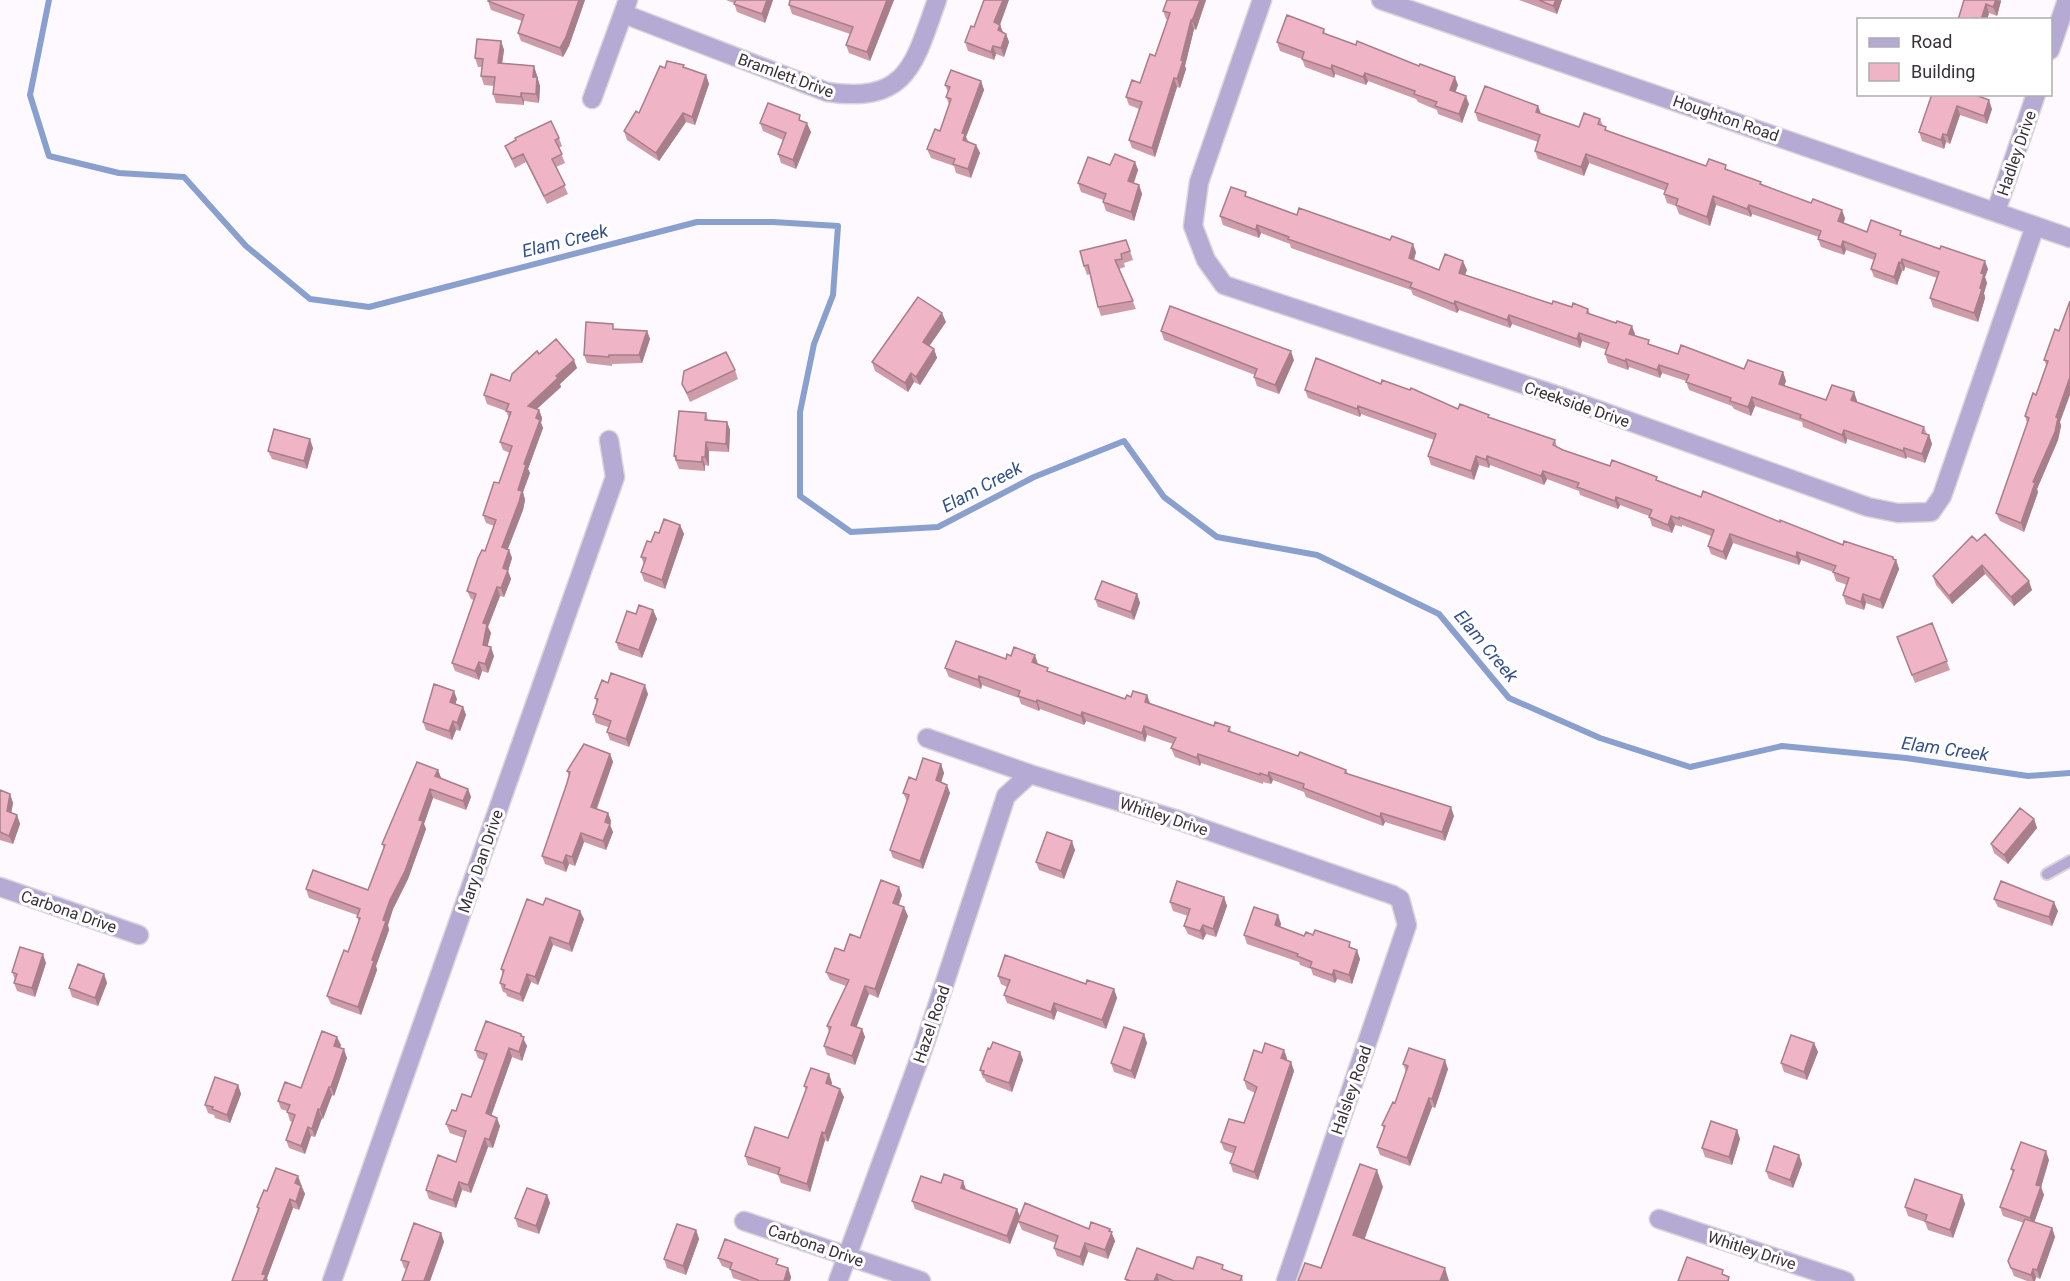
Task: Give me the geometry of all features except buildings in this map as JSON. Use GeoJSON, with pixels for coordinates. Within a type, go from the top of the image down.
{"type":"FeatureCollection","features":[{"type":"Feature","properties":{"kind":"street","name":"Bramlett Drive"},"geometry":{"type":"LineString","coordinates":[[626,7],[827,92],[853,96],[879,92],[902,79],[916,59],[937,0]]}},
{"type":"Feature","properties":{"kind":"street","name":"Creekside Drive"},"geometry":{"type":"LineString","coordinates":[[1262,0],[1199,182],[1193,226],[1206,260],[1224,285],[1559,396],[1869,507],[1898,513],[1931,512],[1942,496],[2035,226]]}},
{"type":"Feature","properties":{"kind":"street","name":"Houghton Road"},"geometry":{"type":"LineString","coordinates":[[1381,0],[1419,6],[2070,238]]}},
{"type":"Feature","properties":{"kind":"street"},"geometry":{"type":"LineString","coordinates":[[2052,44],[2067,0]]}},
{"type":"Feature","properties":{"kind":"street"},"geometry":{"type":"LineString","coordinates":[[592,99],[626,7]]}},
{"type":"Feature","properties":{"kind":"street","name":"Hadley Drive"},"geometry":{"type":"LineString","coordinates":[[1996,211],[2035,96]]}},
{"type":"Feature","properties":{"kind":"street","name":"Mary Dan Drive"},"geometry":{"type":"LineString","coordinates":[[332,1281],[615,477],[609,440]]}},
{"type":"Feature","properties":{"kind":"street","name":"Whitley Drive"},"geometry":{"type":"LineString","coordinates":[[927,738],[1030,774],[1175,819],[1400,899]]}},
{"type":"Feature","properties":{"kind":"street","name":"Hazel Road"},"geometry":{"type":"LineString","coordinates":[[838,1281],[923,1049],[1006,796],[1030,774]]}},
{"type":"Feature","properties":{"kind":"street","name":"Carbona Drive"},"geometry":{"type":"LineString","coordinates":[[0,886],[139,935]]}},
{"type":"Feature","properties":{"kind":"street","name":"Halsley Road"},"geometry":{"type":"LineString","coordinates":[[1286,1281],[1407,925],[1400,899]]}},
{"type":"Feature","properties":{"kind":"street","name":"Whitley Drive"},"geometry":{"type":"LineString","coordinates":[[1659,1219],[1845,1281]]}},
{"type":"Feature","properties":{"kind":"street","name":"Carbona Drive"},"geometry":{"type":"LineString","coordinates":[[744,1221],[921,1281]]}},
{"type":"Feature","properties":{"kind":"lane"},"geometry":{"type":"LineString","coordinates":[[2047,873],[2070,861]]}},
{"type":"Feature","properties":{"kind":"waterway","name":"Elam Creek"},"geometry":{"type":"LineString","coordinates":[[49,0],[30,95],[49,156],[119,173],[184,177],[246,246],[310,299],[369,307],[697,222],[773,222],[838,226],[833,295],[814,344],[800,412],[800,496],[851,532],[938,527],[1034,477],[1124,441],[1164,497],[1217,537],[1317,555],[1439,614],[1509,698],[1600,738],[1690,767],[1782,746],[1906,758],[2028,776],[2070,773]]}}]}
